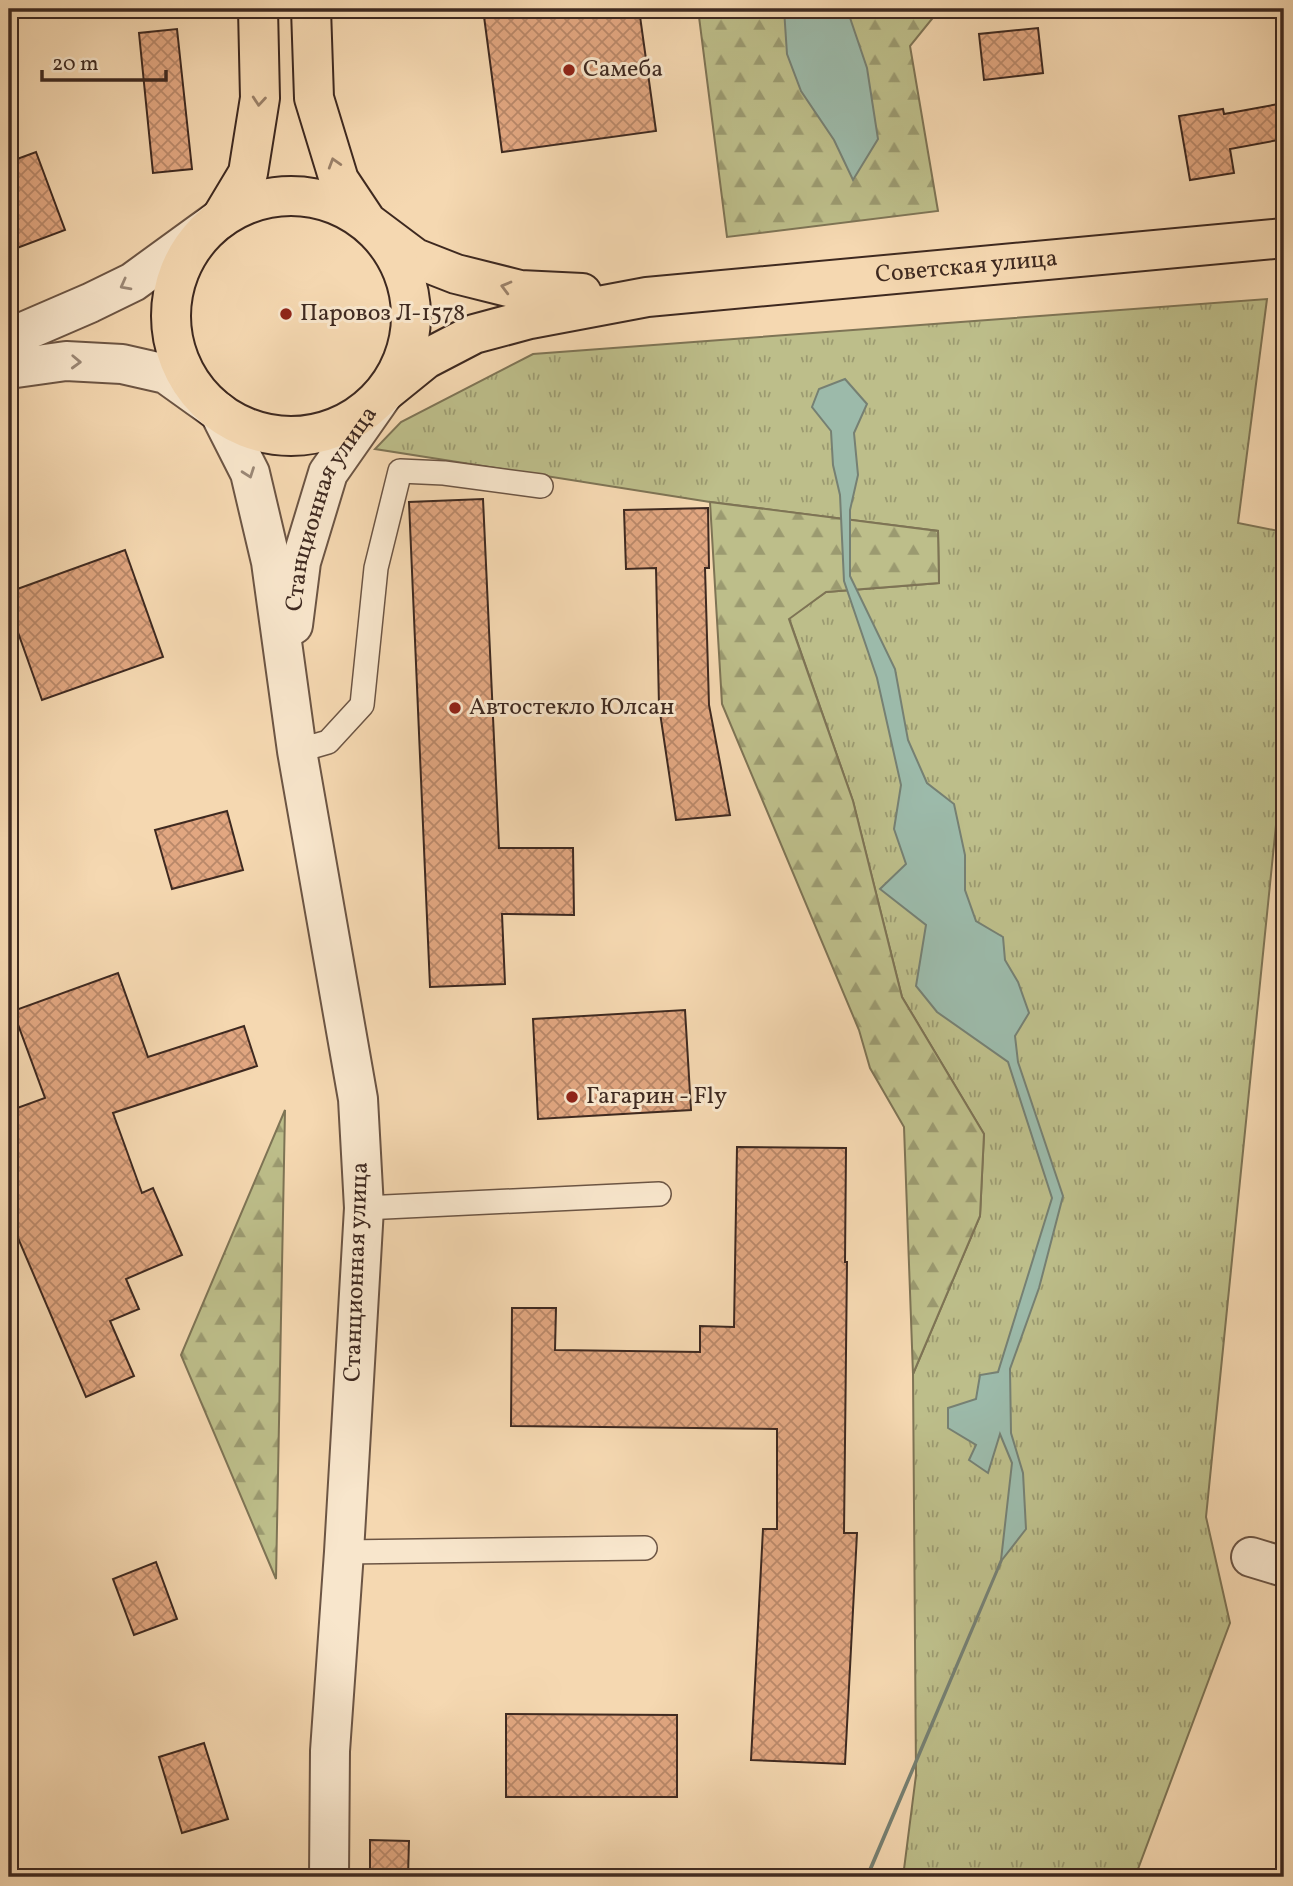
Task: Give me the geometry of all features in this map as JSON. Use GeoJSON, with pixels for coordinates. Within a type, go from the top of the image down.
{"type":"FeatureCollection","features":[{"type":"Feature","properties":{"kind":"main road"},"geometry":{"type":"LineString","coordinates":[[221,218],[248,173],[260,98],[258,9]]}},
{"type":"Feature","properties":{"kind":"main road"},"geometry":{"type":"LineString","coordinates":[[311,9],[314,98],[339,180],[367,222],[398,259],[408,284],[411,306],[410,338],[400,368],[384,393],[356,417],[328,431],[298,436],[259,431],[238,424],[219,412],[190,382],[179,360],[170,321],[171,303],[179,271],[201,235],[221,218],[257,200],[294,195],[333,203],[367,222]]}},
{"type":"Feature","properties":{"kind":"main road","name":"Советская улица"},"geometry":{"type":"LineString","coordinates":[[367,222],[415,258],[456,274],[520,290],[647,296]]}},
{"type":"Feature","properties":{"kind":"main road","name":"Советская улица"},"geometry":{"type":"LineString","coordinates":[[384,393],[426,359],[474,334],[530,318],[647,296],[1284,238]]}},
{"type":"Feature","properties":{"kind":"street"},"geometry":{"type":"LineString","coordinates":[[9,338],[133,282],[221,218]]}},
{"type":"Feature","properties":{"kind":"street"},"geometry":{"type":"LineString","coordinates":[[9,369],[66,361],[122,364],[166,374],[219,412]]}},
{"type":"Feature","properties":{"kind":"street","name":"Станционная улица"},"geometry":{"type":"LineString","coordinates":[[286,672],[302,562],[328,473],[384,393]]}},
{"type":"Feature","properties":{"kind":"street","name":"Станционная улица"},"geometry":{"type":"LineString","coordinates":[[219,412],[250,473],[271,562],[297,751],[358,1099],[364,1208],[330,1751],[330,1877]]}},
{"type":"Feature","properties":{"kind":"lane"},"geometry":{"type":"LineString","coordinates":[[297,751],[328,742],[362,705],[376,568],[400,471],[444,473],[541,486]]}},
{"type":"Feature","properties":{"kind":"lane"},"geometry":{"type":"LineString","coordinates":[[364,1208],[659,1194]]}},
{"type":"Feature","properties":{"kind":"lane"},"geometry":{"type":"LineString","coordinates":[[344,1552],[646,1548]]}},
{"type":"Feature","properties":{"kind":"green space"},"geometry":{"type":"Polygon","coordinates":[[[698,9],[940,9],[910,46],[938,211],[727,237],[698,9]]]}},
{"type":"Feature","properties":{"kind":"green space"},"geometry":{"type":"Polygon","coordinates":[[[1267,299],[1238,523],[1284,532],[1284,746],[1206,1517],[1230,1623],[1135,1877],[903,1877],[916,1775],[913,1374],[980,1216],[984,1134],[902,997],[853,801],[789,618],[826,592],[939,583],[938,531],[710,502],[375,449],[401,422],[533,354],[1267,299]]]}},
{"type":"Feature","properties":{"kind":"green space"},"geometry":{"type":"Polygon","coordinates":[[[710,502],[938,531],[939,583],[826,592],[789,619],[853,801],[902,997],[984,1134],[980,1216],[913,1374],[904,1127],[870,1068],[859,1030],[722,704],[710,502]]]}},
{"type":"Feature","properties":{"kind":"green space"},"geometry":{"type":"Polygon","coordinates":[[[285,1110],[276,1579],[181,1355],[285,1110]]]}},
{"type":"Feature","properties":{"kind":"shaded area"},"geometry":{"type":"Polygon","coordinates":[[[784,9],[847,9],[867,68],[878,139],[853,180],[834,140],[801,91],[787,54],[784,9]]]}},
{"type":"Feature","properties":{"kind":"shaded area"},"geometry":{"type":"Polygon","coordinates":[[[845,379],[867,404],[854,433],[858,475],[850,510],[850,576],[895,669],[908,740],[927,783],[954,804],[965,855],[965,890],[976,921],[1003,937],[1005,960],[1018,982],[1029,1013],[1015,1036],[1018,1062],[1063,1196],[1039,1288],[1010,1369],[1011,1433],[1023,1473],[1026,1529],[1002,1560],[868,1877],[1001,1560],[1012,1463],[1000,1434],[988,1473],[969,1460],[976,1445],[948,1428],[948,1408],[976,1399],[980,1375],[998,1372],[1052,1198],[1008,1062],[937,1012],[916,986],[926,925],[880,889],[906,864],[894,829],[901,785],[877,678],[844,581],[840,495],[833,465],[831,431],[812,407],[819,389],[845,379]]]}},
{"type":"Feature","properties":{"kind":"building","name":"Самеба"},"geometry":{"type":"Polygon","coordinates":[[[483,9],[639,9],[656,131],[502,152],[483,9]]]}},
{"type":"Feature","properties":{"kind":"building"},"geometry":{"type":"Polygon","coordinates":[[[1038,28],[1043,73],[984,80],[979,34],[1038,28]]]}},
{"type":"Feature","properties":{"kind":"building"},"geometry":{"type":"Polygon","coordinates":[[[177,29],[192,169],[153,173],[139,33],[177,29]]]}},
{"type":"Feature","properties":{"kind":"building"},"geometry":{"type":"Polygon","coordinates":[[[1284,103],[1284,139],[1230,149],[1234,173],[1190,180],[1179,116],[1223,109],[1224,114],[1284,103]]]}},
{"type":"Feature","properties":{"kind":"building"},"geometry":{"type":"Polygon","coordinates":[[[36,152],[65,230],[9,251],[9,162],[36,152]]]}},
{"type":"Feature","properties":{"kind":"building"},"geometry":{"type":"Polygon","coordinates":[[[483,499],[499,848],[573,848],[574,915],[502,914],[505,984],[430,987],[409,502],[483,499]]]}},
{"type":"Feature","properties":{"kind":"building"},"geometry":{"type":"Polygon","coordinates":[[[708,508],[709,568],[705,568],[709,705],[730,815],[676,820],[659,706],[656,568],[626,569],[624,510],[708,508]]]}},
{"type":"Feature","properties":{"kind":"building"},"geometry":{"type":"Polygon","coordinates":[[[125,550],[163,657],[42,700],[9,607],[9,592],[125,550]]]}},
{"type":"Feature","properties":{"kind":"building"},"geometry":{"type":"Polygon","coordinates":[[[227,811],[243,870],[172,889],[155,830],[227,811]]]}},
{"type":"Feature","properties":{"kind":"building"},"geometry":{"type":"Polygon","coordinates":[[[118,973],[148,1057],[244,1026],[257,1066],[113,1113],[142,1193],[153,1188],[182,1255],[126,1279],[139,1309],[110,1321],[134,1376],[86,1397],[9,1217],[9,1111],[45,1098],[13,1011],[118,973]]]}},
{"type":"Feature","properties":{"kind":"building"},"geometry":{"type":"Polygon","coordinates":[[[685,1010],[691,1110],[538,1119],[533,1019],[685,1010]]]}},
{"type":"Feature","properties":{"kind":"building"},"geometry":{"type":"Polygon","coordinates":[[[737,1147],[846,1148],[844,1533],[857,1533],[845,1764],[751,1760],[763,1529],[777,1529],[777,1429],[511,1426],[512,1308],[556,1308],[555,1350],[700,1352],[700,1326],[734,1327],[737,1147]]]}},
{"type":"Feature","properties":{"kind":"building"},"geometry":{"type":"Polygon","coordinates":[[[156,1562],[177,1619],[134,1635],[113,1579],[156,1562]]]}},
{"type":"Feature","properties":{"kind":"building"},"geometry":{"type":"Polygon","coordinates":[[[506,1714],[677,1715],[677,1797],[506,1797],[506,1714]]]}},
{"type":"Feature","properties":{"kind":"building"},"geometry":{"type":"Polygon","coordinates":[[[204,1743],[228,1819],[182,1833],[159,1757],[204,1743]]]}},
{"type":"Feature","properties":{"kind":"building"},"geometry":{"type":"Polygon","coordinates":[[[370,1840],[409,1841],[408,1877],[370,1877],[370,1840]]]}},
{"type":"Feature","properties":{"kind":"place","name":"Самеба"},"geometry":{"type":"Point","coordinates":[569,70]}},
{"type":"Feature","properties":{"kind":"place","name":"Паровоз Л-1578"},"geometry":{"type":"Point","coordinates":[286,314]}},
{"type":"Feature","properties":{"kind":"place","name":"Автостекло Юлсан"},"geometry":{"type":"Point","coordinates":[455,708]}},
{"type":"Feature","properties":{"kind":"place","name":"Гагарин - Fly"},"geometry":{"type":"Point","coordinates":[572,1097]}}]}
